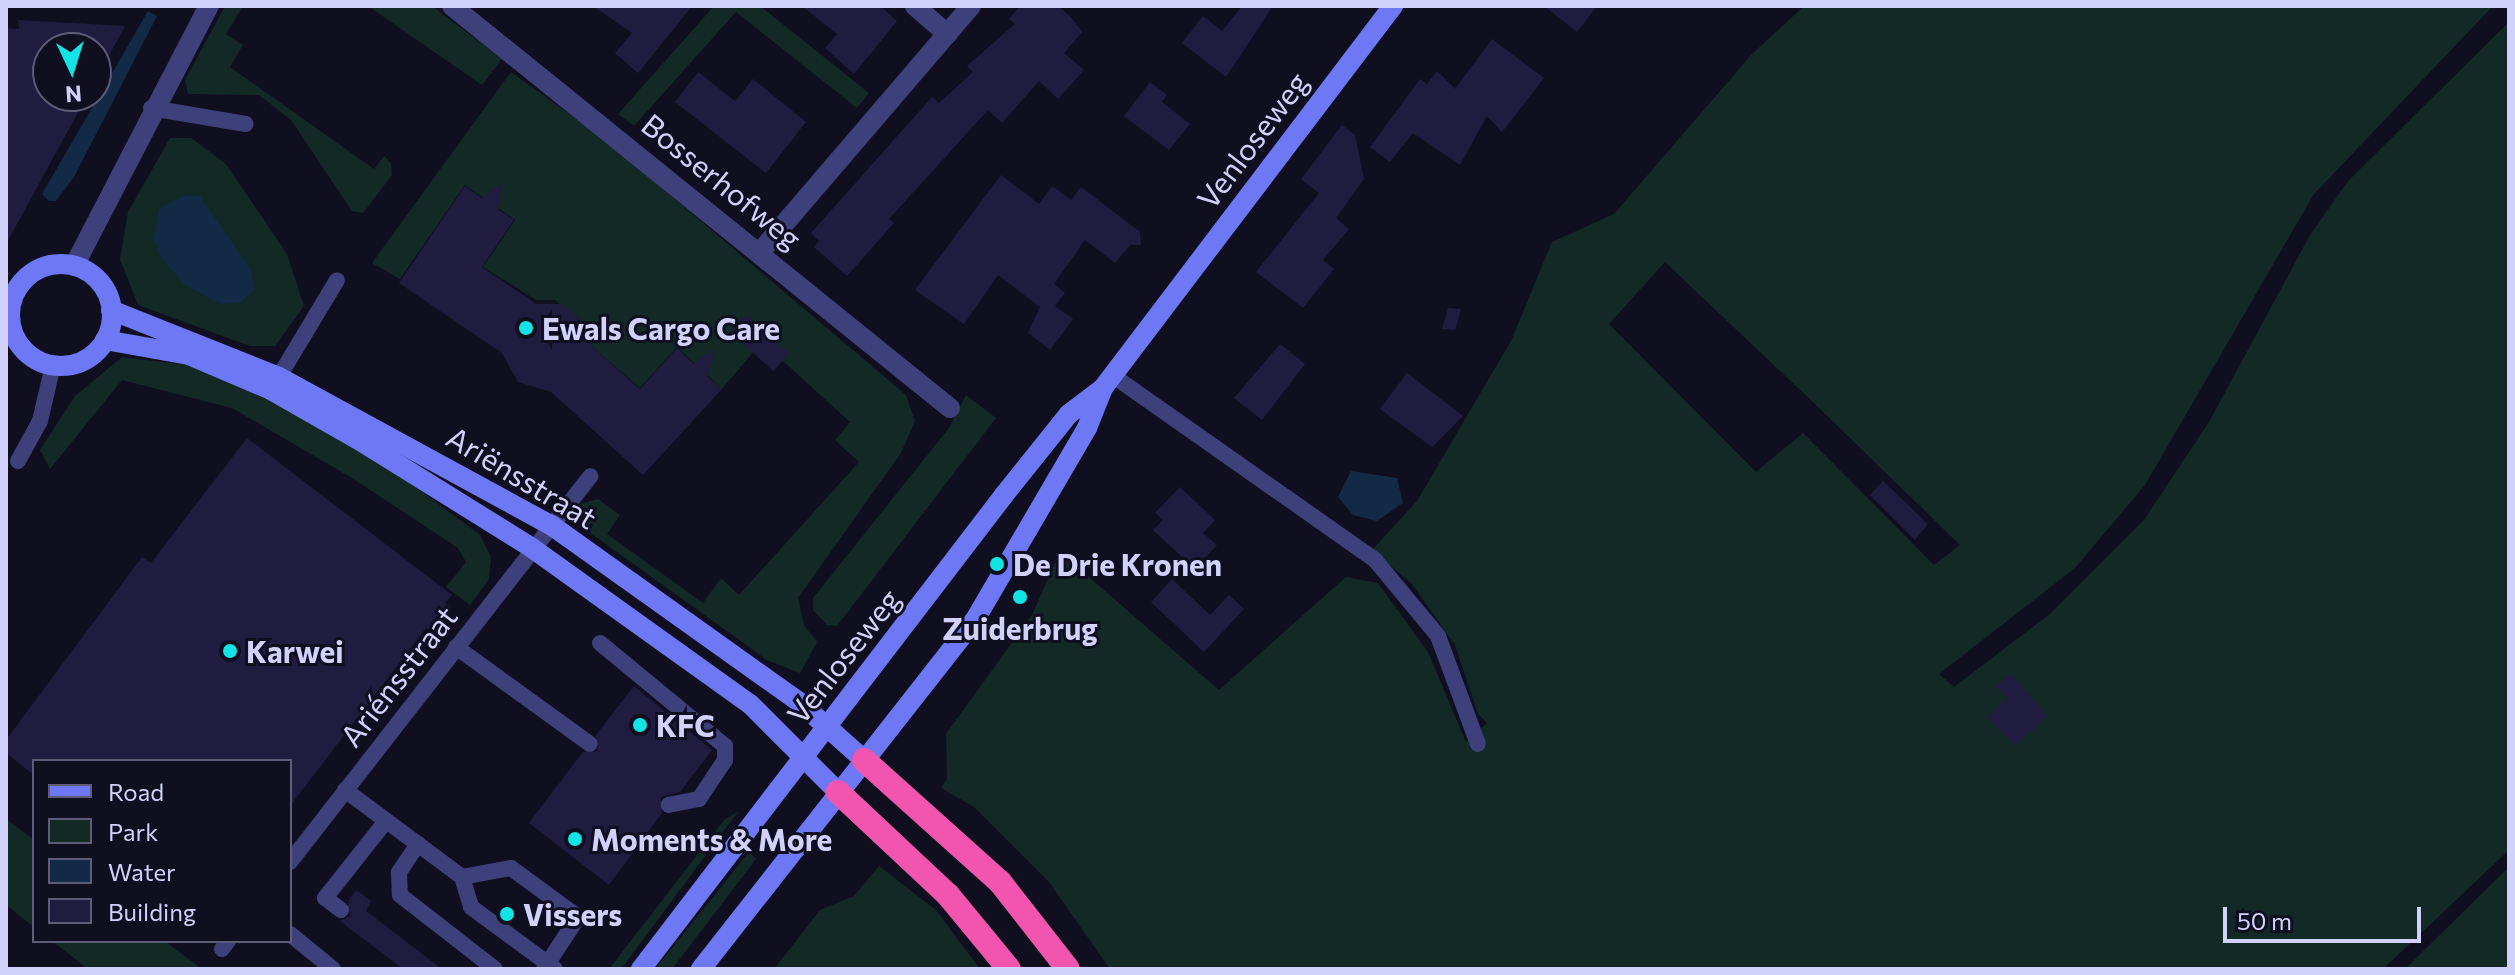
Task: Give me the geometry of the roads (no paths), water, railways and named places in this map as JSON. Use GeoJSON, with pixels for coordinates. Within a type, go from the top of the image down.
{"type":"FeatureCollection","features":[{"type":"Feature","properties":{"kind":"highway"},"geometry":{"type":"LineString","coordinates":[[864,760],[1000,882],[1068,969]]}},
{"type":"Feature","properties":{"kind":"highway"},"geometry":{"type":"LineString","coordinates":[[838,792],[948,895],[1009,969]]}},
{"type":"Feature","properties":{"kind":"main road","name":"Venloseweg"},"geometry":{"type":"LineString","coordinates":[[701,969],[1006,574],[1108,381],[1393,6]]}},
{"type":"Feature","properties":{"kind":"main road"},"geometry":{"type":"LineString","coordinates":[[74,266],[100,282],[111,310],[105,340],[83,360],[53,365],[27,353],[8,315],[11,289],[35,270],[74,266]]}},
{"type":"Feature","properties":{"kind":"main road","name":"Ariënsstraat"},"geometry":{"type":"LineString","coordinates":[[111,310],[275,384],[551,525],[768,680],[864,760]]}},
{"type":"Feature","properties":{"kind":"main road","name":"Ariënsstraat"},"geometry":{"type":"LineString","coordinates":[[105,340],[189,355],[275,384],[532,548],[750,704],[805,755],[838,792]]}},
{"type":"Feature","properties":{"kind":"main road","name":"Venloseweg"},"geometry":{"type":"LineString","coordinates":[[641,969],[1069,414],[1108,381]]}},
{"type":"Feature","properties":{"kind":"street","name":"Bosserhofweg"},"geometry":{"type":"LineString","coordinates":[[452,6],[761,251],[950,408]]}},
{"type":"Feature","properties":{"kind":"street"},"geometry":{"type":"LineString","coordinates":[[915,6],[947,34]]}},
{"type":"Feature","properties":{"kind":"street"},"geometry":{"type":"LineString","coordinates":[[761,251],[971,6]]}},
{"type":"Feature","properties":{"kind":"street"},"geometry":{"type":"LineString","coordinates":[[74,266],[151,108],[205,7]]}},
{"type":"Feature","properties":{"kind":"lane"},"geometry":{"type":"LineString","coordinates":[[151,108],[246,124]]}},
{"type":"Feature","properties":{"kind":"lane"},"geometry":{"type":"LineString","coordinates":[[275,384],[337,280]]}},
{"type":"Feature","properties":{"kind":"lane"},"geometry":{"type":"LineString","coordinates":[[18,461],[40,421],[53,365]]}},
{"type":"Feature","properties":{"kind":"lane"},"geometry":{"type":"LineString","coordinates":[[1108,381],[1375,560],[1438,636],[1478,744]]}},
{"type":"Feature","properties":{"kind":"lane","name":"Ariénsstraat"},"geometry":{"type":"LineString","coordinates":[[292,859],[591,476]]}},
{"type":"Feature","properties":{"kind":"lane"},"geometry":{"type":"LineString","coordinates":[[600,643],[725,746],[725,760],[699,799],[669,805]]}},
{"type":"Feature","properties":{"kind":"lane"},"geometry":{"type":"LineString","coordinates":[[456,647],[590,744]]}},
{"type":"Feature","properties":{"kind":"lane"},"geometry":{"type":"LineString","coordinates":[[750,704],[768,680]]}},
{"type":"Feature","properties":{"kind":"lane"},"geometry":{"type":"LineString","coordinates":[[345,790],[462,877],[471,907],[548,966],[578,917],[511,868],[462,877]]}},
{"type":"Feature","properties":{"kind":"lane"},"geometry":{"type":"LineString","coordinates":[[341,910],[325,898],[386,821]]}},
{"type":"Feature","properties":{"kind":"lane"},"geometry":{"type":"LineString","coordinates":[[418,844],[399,872],[400,895],[495,969]]}},
{"type":"Feature","properties":{"kind":"lane"},"geometry":{"type":"LineString","coordinates":[[292,936],[333,969]]}},
{"type":"Feature","properties":{"kind":"water"},"geometry":{"type":"Polygon","coordinates":[[[148,11],[157,16],[112,103],[112,73],[148,11]]]}},
{"type":"Feature","properties":{"kind":"water"},"geometry":{"type":"Polygon","coordinates":[[[89,112],[108,112],[74,177],[56,201],[49,201],[42,194],[89,112]]]}},
{"type":"Feature","properties":{"kind":"water"},"geometry":{"type":"Polygon","coordinates":[[[184,195],[200,196],[251,270],[254,290],[240,303],[220,304],[185,285],[162,259],[154,239],[159,209],[184,195]]]}},
{"type":"Feature","properties":{"kind":"water"},"geometry":{"type":"Polygon","coordinates":[[[1351,471],[1397,478],[1403,503],[1377,521],[1353,515],[1338,497],[1351,471]]]}},
{"type":"Feature","properties":{"kind":"place","name":"Ewals Cargo Care"},"geometry":{"type":"Point","coordinates":[526,328]}},
{"type":"Feature","properties":{"kind":"place","name":"De Drie Kronen"},"geometry":{"type":"Point","coordinates":[997,564]}},
{"type":"Feature","properties":{"kind":"place","name":"Zuiderbrug"},"geometry":{"type":"Point","coordinates":[1020,597]}},
{"type":"Feature","properties":{"kind":"place","name":"Karwei"},"geometry":{"type":"Point","coordinates":[230,651]}},
{"type":"Feature","properties":{"kind":"place","name":"KFC"},"geometry":{"type":"Point","coordinates":[640,725]}},
{"type":"Feature","properties":{"kind":"place","name":"Moments & More"},"geometry":{"type":"Point","coordinates":[575,839]}},
{"type":"Feature","properties":{"kind":"place","name":"Vissers"},"geometry":{"type":"Point","coordinates":[507,914]}}]}
